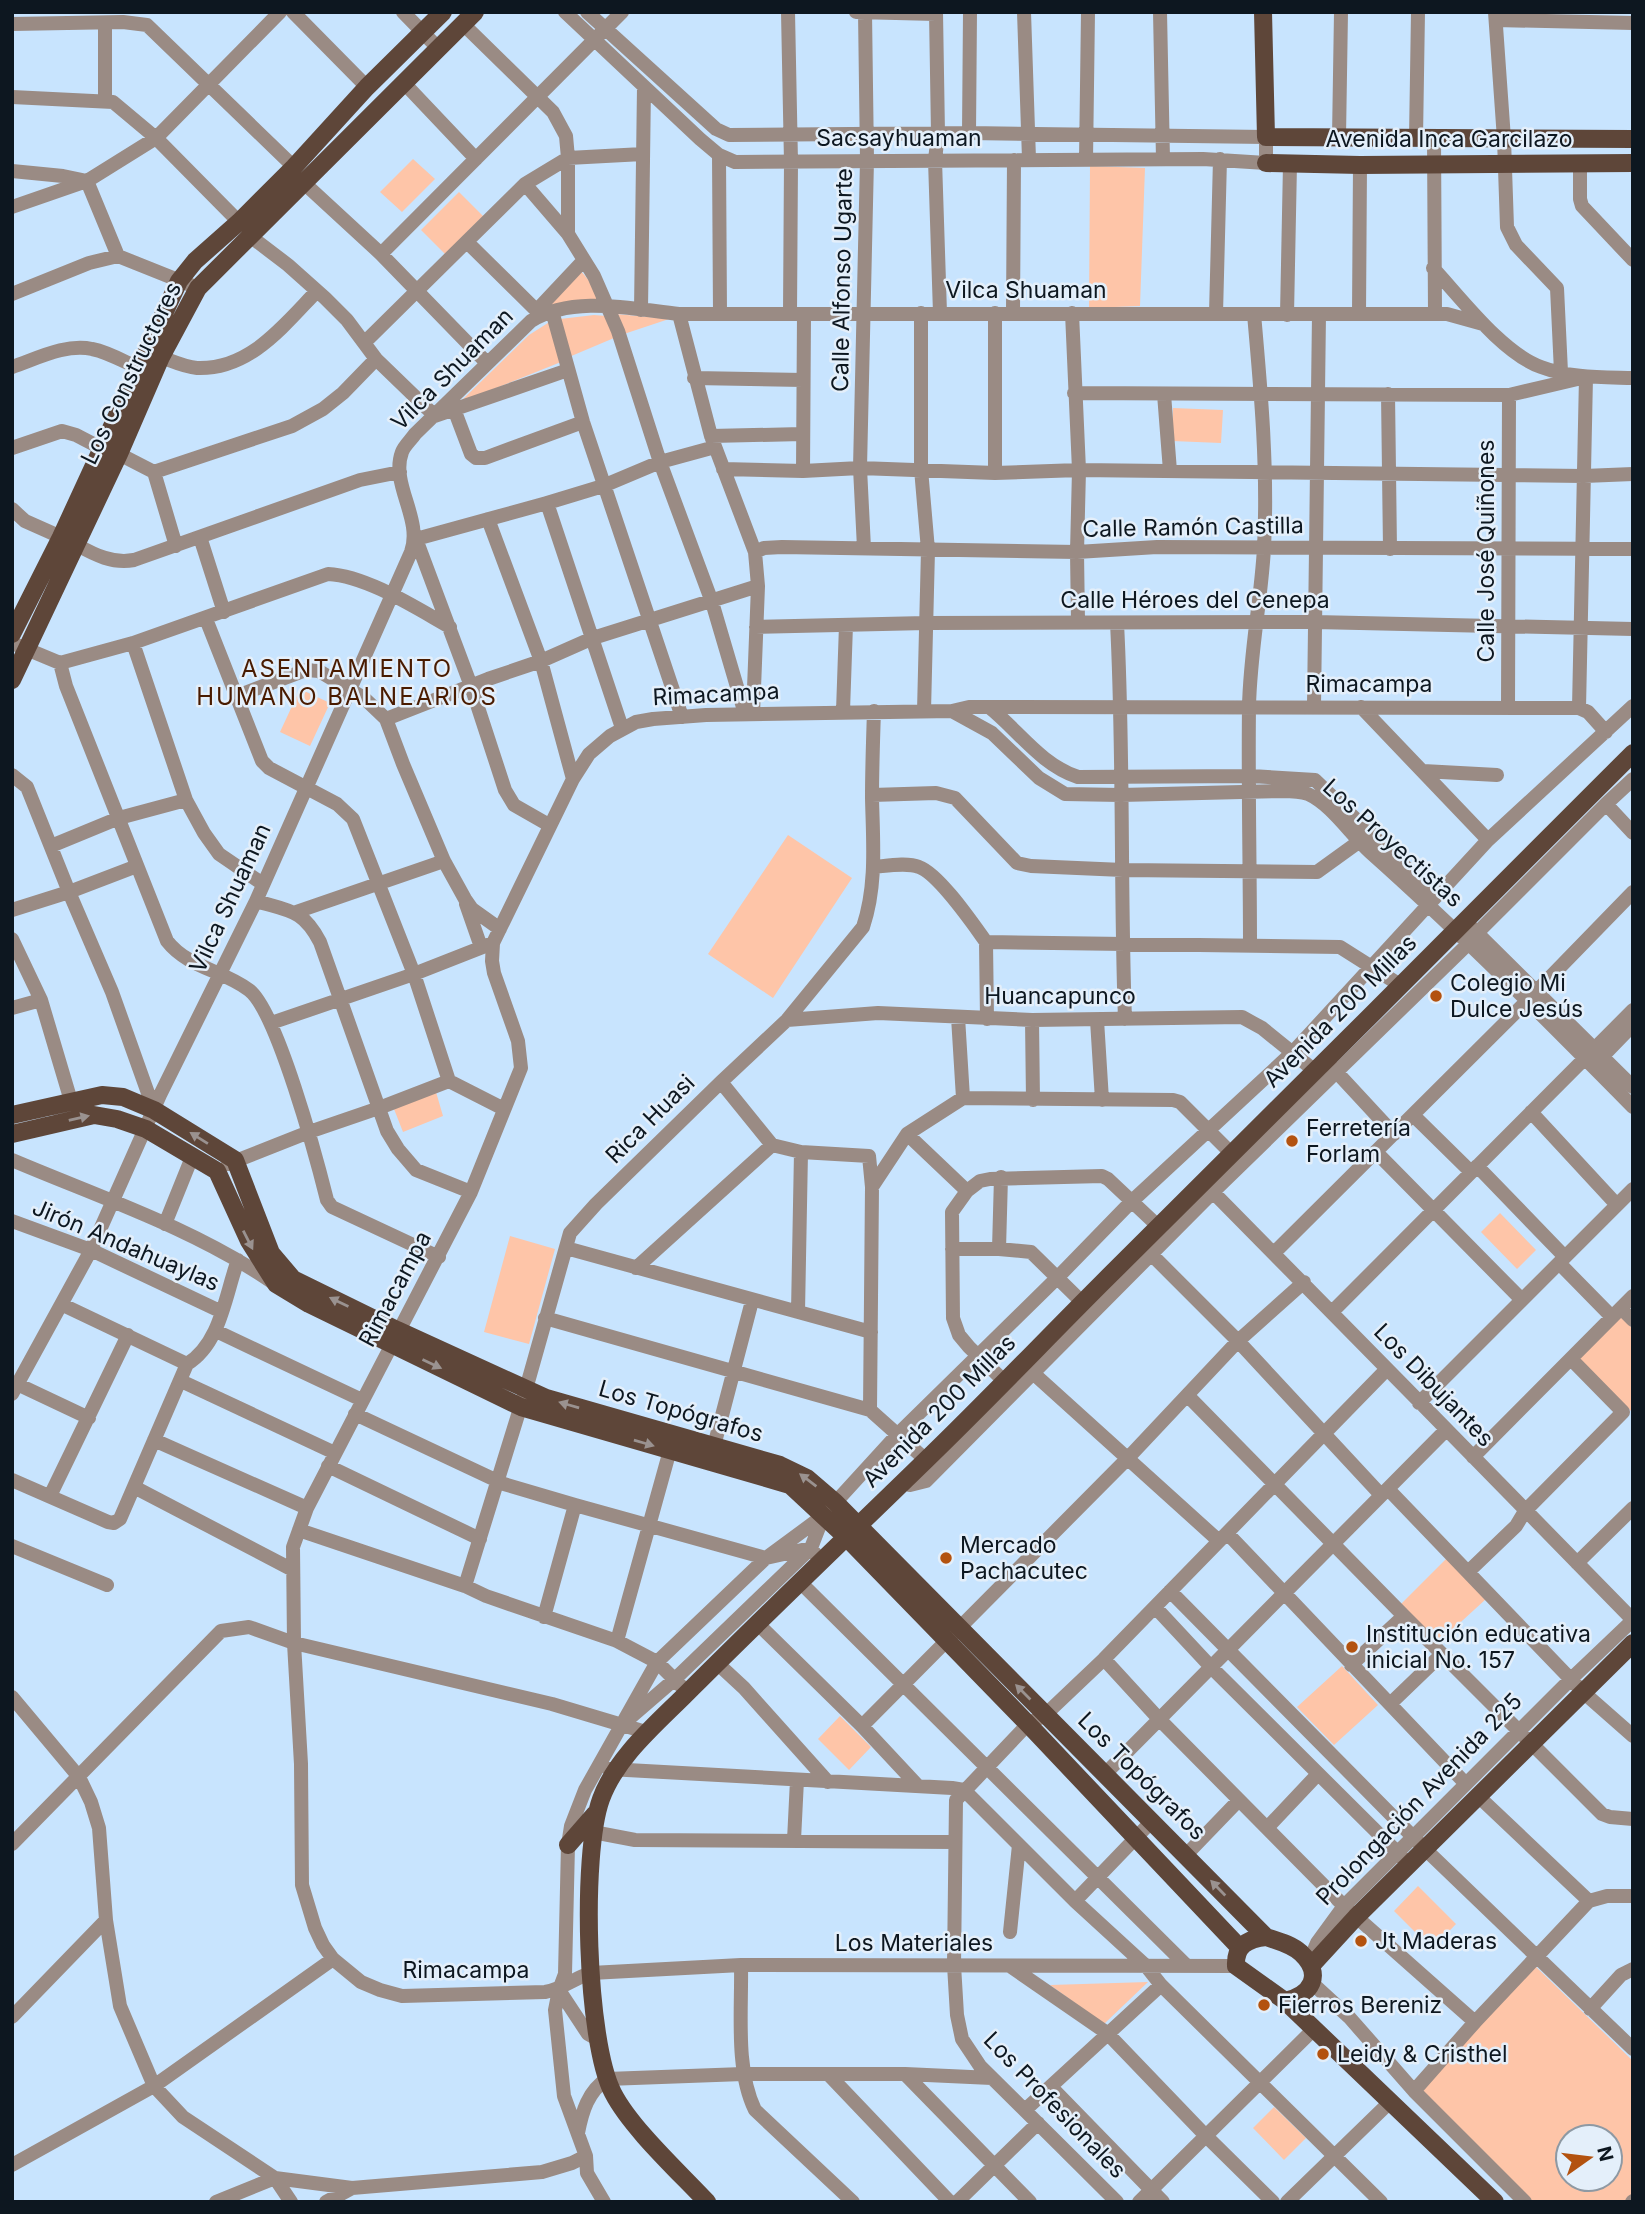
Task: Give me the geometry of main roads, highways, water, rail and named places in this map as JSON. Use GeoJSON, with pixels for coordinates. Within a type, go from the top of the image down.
{"type":"FeatureCollection","features":[{"type":"Feature","properties":{"kind":"main road","name":"Los Constructores"},"geometry":{"type":"LineString","coordinates":[[299,175],[367,87],[443,12]]}},
{"type":"Feature","properties":{"kind":"main road","name":"Avenida Inca Garcilazo"},"geometry":{"type":"LineString","coordinates":[[1263,12],[1266,137],[1633,139]]}},
{"type":"Feature","properties":{"kind":"main road","name":"Los Constructores"},"geometry":{"type":"LineString","coordinates":[[12,634],[119,454],[161,358],[198,288],[244,229],[299,175],[404,83],[469,18]]}},
{"type":"Feature","properties":{"kind":"main road","name":"Avenida Inca Garcilazo"},"geometry":{"type":"LineString","coordinates":[[1266,163],[1360,166],[1633,163]]}},
{"type":"Feature","properties":{"kind":"main road","name":"Los Constructores"},"geometry":{"type":"LineString","coordinates":[[12,680],[20,646],[69,541],[101,448],[179,281],[195,261],[244,229]]}},
{"type":"Feature","properties":{"kind":"main road","name":"Avenida 200 Millas"},"geometry":{"type":"LineString","coordinates":[[707,2202],[628,2116],[615,2097],[607,2080],[597,2039],[591,1973],[590,1860],[597,1811],[603,1793],[616,1771],[649,1733],[799,1581],[816,1555],[852,1532],[1159,1227],[1208,1187],[1232,1154],[1326,1068],[1400,985],[1467,932],[1633,753]]}},
{"type":"Feature","properties":{"kind":"main road","name":"Los Topógrafos"},"geometry":{"type":"LineString","coordinates":[[12,1115],[102,1095],[123,1097],[154,1110],[235,1160],[271,1253],[293,1279],[394,1338]]}},
{"type":"Feature","properties":{"kind":"main road","name":"Los Topógrafos"},"geometry":{"type":"LineString","coordinates":[[12,1134],[94,1115],[117,1119],[146,1129],[217,1171],[249,1241],[276,1284],[309,1304],[394,1338],[524,1398],[546,1398],[790,1485],[823,1516],[852,1532]]}},
{"type":"Feature","properties":{"kind":"main road","name":"Los Topógrafos"},"geometry":{"type":"LineString","coordinates":[[672,1443],[714,1446],[797,1471],[835,1502],[852,1532],[953,1634],[1045,1715],[1266,1937]]}},
{"type":"Feature","properties":{"kind":"main road","name":"Los Topógrafos"},"geometry":{"type":"LineString","coordinates":[[953,1634],[1028,1724],[1239,1947]]}},
{"type":"Feature","properties":{"kind":"main road","name":"Prolongación Avenida 225"},"geometry":{"type":"LineString","coordinates":[[1312,1974],[1350,1912],[1577,1685],[1633,1643]]}},
{"type":"Feature","properties":{"kind":"main road"},"geometry":{"type":"LineString","coordinates":[[568,1845],[597,1811]]}},
{"type":"Feature","properties":{"kind":"main road"},"geometry":{"type":"LineString","coordinates":[[1315,2028],[1308,2003],[1312,1974],[1297,1950],[1266,1937],[1255,1938],[1239,1947],[1236,1966],[1285,2001],[1315,2028],[1495,2202]]}},
{"type":"Feature","properties":{"kind":"main road"},"geometry":{"type":"LineString","coordinates":[[1285,2001],[1303,1995],[1312,1974]]}},
{"type":"Feature","properties":{"kind":"place","name":"Colegio Mi Dulce Jesús"},"geometry":{"type":"Point","coordinates":[1436,996]}},
{"type":"Feature","properties":{"kind":"place","name":"Ferretería Forlam"},"geometry":{"type":"Point","coordinates":[1292,1141]}},
{"type":"Feature","properties":{"kind":"place","name":"Mercado Pachacutec"},"geometry":{"type":"Point","coordinates":[946,1558]}},
{"type":"Feature","properties":{"kind":"place","name":"Institución educativa inicial No. 157"},"geometry":{"type":"Point","coordinates":[1352,1647]}},
{"type":"Feature","properties":{"kind":"place","name":"Jt Maderas"},"geometry":{"type":"Point","coordinates":[1361,1941]}},
{"type":"Feature","properties":{"kind":"place","name":"Fierros Bereniz"},"geometry":{"type":"Point","coordinates":[1264,2005]}},
{"type":"Feature","properties":{"kind":"place","name":"Leidy & Cristhel"},"geometry":{"type":"Point","coordinates":[1323,2054]}},
{"type":"Feature","properties":{"kind":"district","name":"ASENTAMIENTO HUMANO BALNEARIOS"},"geometry":{"type":"Point","coordinates":[347,683]}}]}
